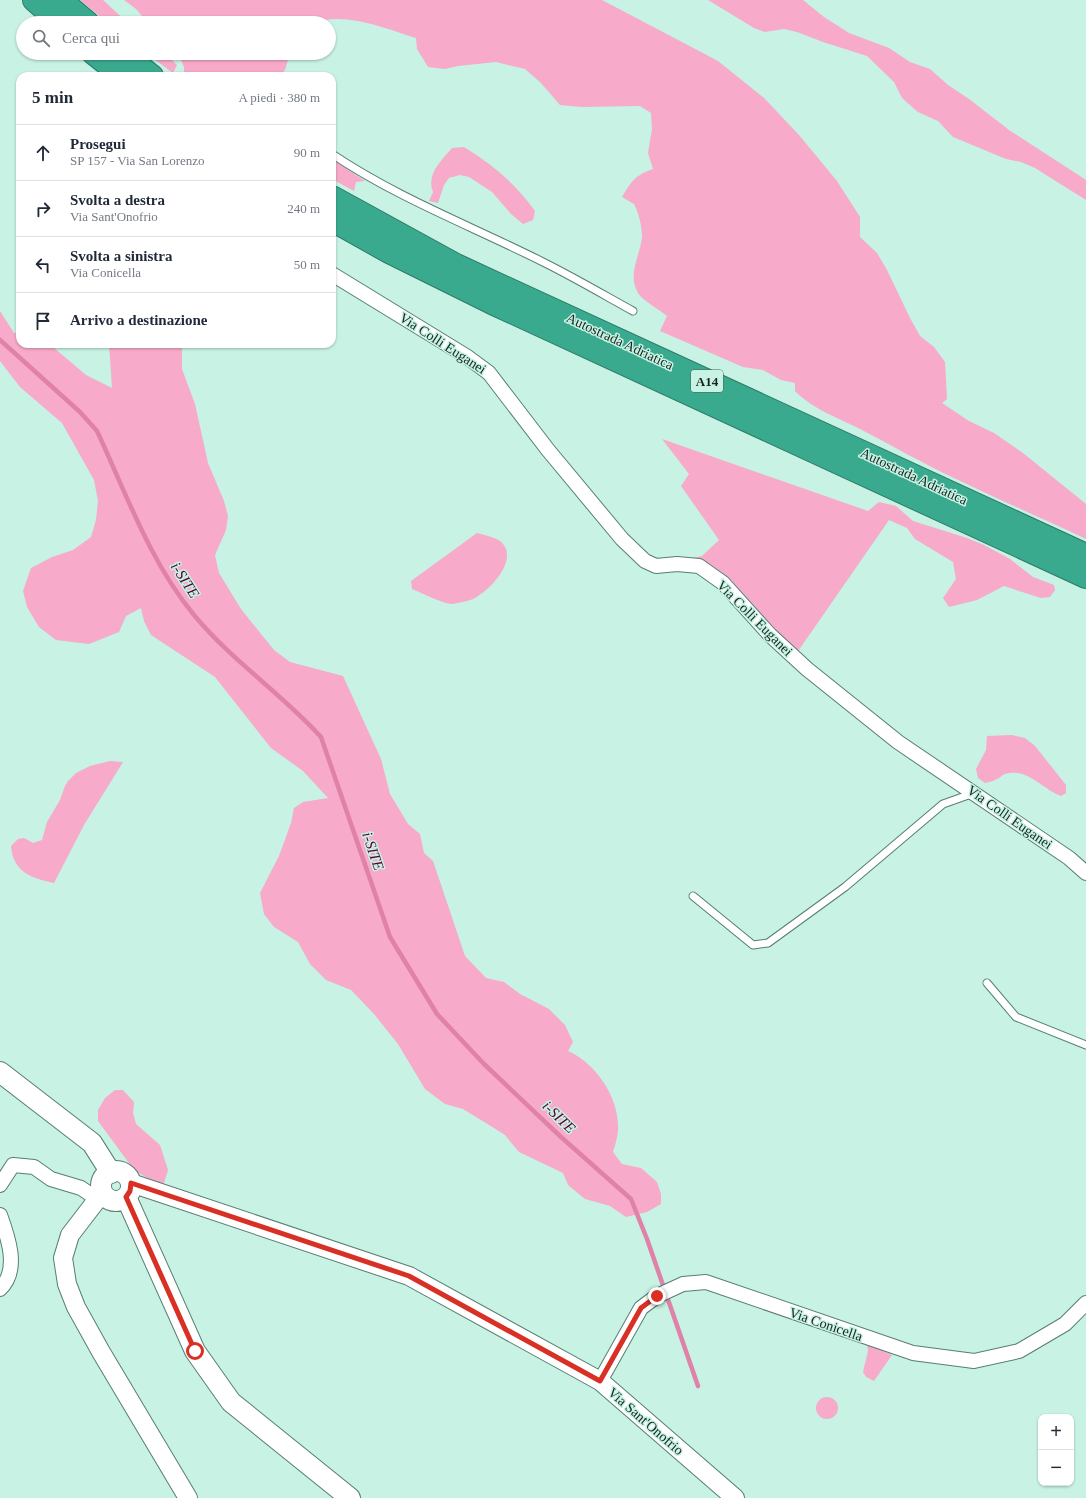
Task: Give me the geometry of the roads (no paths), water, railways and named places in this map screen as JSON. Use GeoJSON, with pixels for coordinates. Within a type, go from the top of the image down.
{"type":"FeatureCollection","features":[{"type":"Feature","properties":{"kind":"highway"},"geometry":{"type":"LineString","coordinates":[[34,0],[52,16]]}},
{"type":"Feature","properties":{"kind":"highway"},"geometry":{"type":"LineString","coordinates":[[61,0],[80,16]]}},
{"type":"Feature","properties":{"kind":"highway"},"geometry":{"type":"LineString","coordinates":[[102,60],[117,72]]}},
{"type":"Feature","properties":{"kind":"highway"},"geometry":{"type":"LineString","coordinates":[[132,60],[147,72]]}},
{"type":"Feature","properties":{"kind":"highway","name":"Autostrada Adriatica"},"geometry":{"type":"LineString","coordinates":[[336,199],[456,265],[1086,555]]}},
{"type":"Feature","properties":{"kind":"highway","name":"Autostrada Adriatica"},"geometry":{"type":"LineString","coordinates":[[336,222],[390,252],[486,300],[1086,577]]}},
{"type":"Feature","properties":{"kind":"main road"},"geometry":{"type":"LineString","coordinates":[[0,1072],[92,1143],[111,1173]]}},
{"type":"Feature","properties":{"kind":"main road"},"geometry":{"type":"LineString","coordinates":[[121,1172],[129,1178],[128,1190],[122,1200],[113,1201],[100,1196],[104,1178],[111,1173],[121,1172]]}},
{"type":"Feature","properties":{"kind":"main road"},"geometry":{"type":"LineString","coordinates":[[128,1190],[195,1351],[231,1402],[350,1498]]}},
{"type":"Feature","properties":{"kind":"street","name":"Via Colli Euganei"},"geometry":{"type":"LineString","coordinates":[[336,276],[466,356],[489,372],[568,474],[622,539],[645,561],[656,566],[676,564],[699,566],[723,583],[770,636],[807,669],[898,742],[974,792],[1069,858],[1086,873]]}},
{"type":"Feature","properties":{"kind":"street"},"geometry":{"type":"LineString","coordinates":[[0,1185],[13,1166],[34,1167],[52,1179],[100,1196],[70,1235],[63,1258],[66,1284],[76,1307],[101,1352],[188,1498]]}},
{"type":"Feature","properties":{"kind":"street","name":"Via Sant'Onofrio"},"geometry":{"type":"LineString","coordinates":[[128,1190],[409,1276],[600,1381],[735,1498]]}},
{"type":"Feature","properties":{"kind":"street"},"geometry":{"type":"LineString","coordinates":[[0,1215],[10,1242],[10,1267],[6,1284],[0,1289]]}},
{"type":"Feature","properties":{"kind":"street","name":"Via Conicella"},"geometry":{"type":"LineString","coordinates":[[600,1381],[641,1308],[657,1296],[687,1284],[706,1282],[913,1353],[974,1360],[1020,1351],[1065,1324],[1086,1303]]}},
{"type":"Feature","properties":{"kind":"lane"},"geometry":{"type":"LineString","coordinates":[[336,157],[361,174],[438,214],[544,263],[633,311]]}},
{"type":"Feature","properties":{"kind":"lane"},"geometry":{"type":"LineString","coordinates":[[693,896],[753,945],[768,943],[845,888],[943,804],[974,792]]}},
{"type":"Feature","properties":{"kind":"lane"},"geometry":{"type":"LineString","coordinates":[[987,983],[1016,1017],[1072,1041],[1086,1045]]}},
{"type":"Feature","properties":{"kind":"waterway","name":"i-SITE"},"geometry":{"type":"LineString","coordinates":[[0,340],[80,412],[97,431],[140,526],[164,573],[194,615],[224,647],[290,706],[321,737],[390,937],[437,1014],[484,1064],[561,1137],[631,1199],[647,1239],[698,1386]]}}]}
